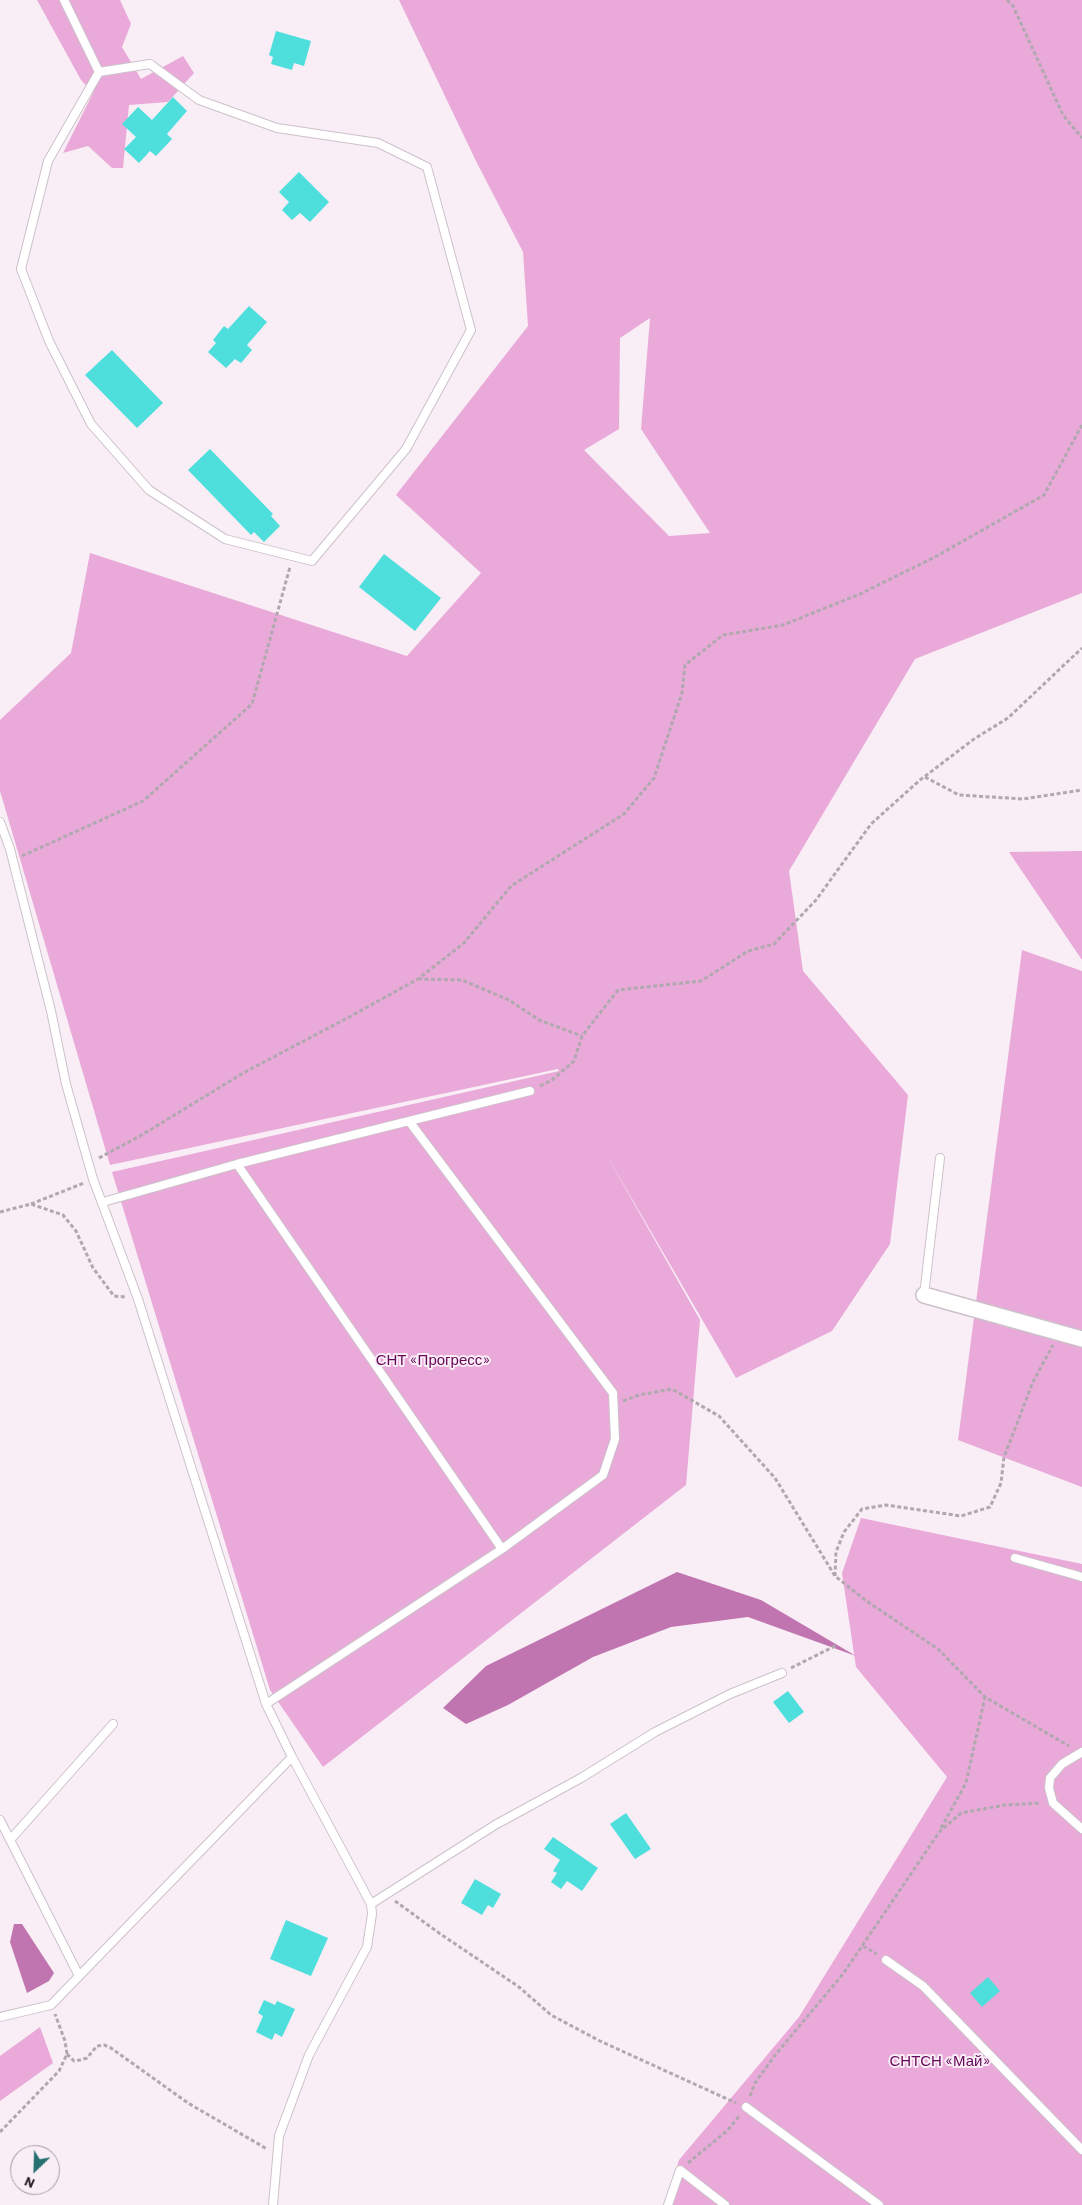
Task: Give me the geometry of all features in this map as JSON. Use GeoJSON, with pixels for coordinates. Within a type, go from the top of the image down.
{"type":"FeatureCollection","features":[{"type":"Feature","properties":{"kind":"street"},"geometry":{"type":"LineString","coordinates":[[924,1295],[1082,1339]]}},
{"type":"Feature","properties":{"kind":"lane"},"geometry":{"type":"LineString","coordinates":[[64,0],[99,72]]}},
{"type":"Feature","properties":{"kind":"lane"},"geometry":{"type":"LineString","coordinates":[[150,64],[199,100],[277,128],[378,143],[427,167],[472,330],[406,449],[312,561],[225,539],[149,490],[91,424],[49,342],[21,269],[48,161],[99,72],[150,64]]}},
{"type":"Feature","properties":{"kind":"lane"},"geometry":{"type":"LineString","coordinates":[[0,822],[10,849],[51,1011],[66,1084],[93,1179],[138,1299],[266,1704],[292,1757],[371,1904],[366,1947],[309,2055],[279,2136],[273,2205]]}},
{"type":"Feature","properties":{"kind":"lane"},"geometry":{"type":"LineString","coordinates":[[103,1202],[237,1164],[530,1091]]}},
{"type":"Feature","properties":{"kind":"lane"},"geometry":{"type":"LineString","coordinates":[[266,1704],[502,1549],[603,1475],[615,1439],[613,1393],[410,1121]]}},
{"type":"Feature","properties":{"kind":"lane"},"geometry":{"type":"LineString","coordinates":[[924,1295],[940,1158]]}},
{"type":"Feature","properties":{"kind":"lane"},"geometry":{"type":"LineString","coordinates":[[237,1164],[502,1549]]}},
{"type":"Feature","properties":{"kind":"lane"},"geometry":{"type":"LineString","coordinates":[[1016,1558],[1082,1577]]}},
{"type":"Feature","properties":{"kind":"lane"},"geometry":{"type":"LineString","coordinates":[[371,1904],[495,1825],[581,1778],[655,1732],[730,1694],[782,1673]]}},
{"type":"Feature","properties":{"kind":"lane"},"geometry":{"type":"LineString","coordinates":[[10,1840],[113,1724]]}},
{"type":"Feature","properties":{"kind":"lane"},"geometry":{"type":"LineString","coordinates":[[1081,1752],[1062,1764],[1050,1778],[1049,1788],[1053,1803],[1082,1829]]}},
{"type":"Feature","properties":{"kind":"lane"},"geometry":{"type":"LineString","coordinates":[[0,2017],[51,2004],[292,1757]]}},
{"type":"Feature","properties":{"kind":"lane"},"geometry":{"type":"LineString","coordinates":[[0,1820],[79,1976]]}},
{"type":"Feature","properties":{"kind":"lane"},"geometry":{"type":"LineString","coordinates":[[886,1960],[923,1986],[1082,2150]]}},
{"type":"Feature","properties":{"kind":"lane"},"geometry":{"type":"LineString","coordinates":[[746,2107],[879,2205]]}},
{"type":"Feature","properties":{"kind":"lane"},"geometry":{"type":"LineString","coordinates":[[668,2205],[680,2170],[725,2205]]}},
{"type":"Feature","properties":{"kind":"path"},"geometry":{"type":"LineString","coordinates":[[1008,0],[1013,6],[1063,115],[1082,138]]}},
{"type":"Feature","properties":{"kind":"path"},"geometry":{"type":"LineString","coordinates":[[90,1163],[140,1136],[245,1072],[418,979],[464,943],[510,886],[624,814],[654,778],[682,693],[685,665],[723,635],[782,625],[860,594],[935,557],[1044,496],[1082,426]]}},
{"type":"Feature","properties":{"kind":"path"},"geometry":{"type":"LineString","coordinates":[[20,858],[142,801],[252,704],[293,556]]}},
{"type":"Feature","properties":{"kind":"path"},"geometry":{"type":"LineString","coordinates":[[530,1091],[552,1080],[574,1061],[582,1036],[618,990],[701,981],[748,951],[774,944],[816,900],[871,824],[925,776],[974,739],[1008,718],[1082,648]]}},
{"type":"Feature","properties":{"kind":"path"},"geometry":{"type":"LineString","coordinates":[[925,776],[959,795],[1023,799],[1082,790]]}},
{"type":"Feature","properties":{"kind":"path"},"geometry":{"type":"LineString","coordinates":[[418,979],[462,980],[509,1000],[539,1020],[582,1036]]}},
{"type":"Feature","properties":{"kind":"path"},"geometry":{"type":"LineString","coordinates":[[0,1212],[31,1204],[93,1179]]}},
{"type":"Feature","properties":{"kind":"path"},"geometry":{"type":"LineString","coordinates":[[31,1204],[63,1215],[76,1231],[93,1268],[114,1296],[138,1299]]}},
{"type":"Feature","properties":{"kind":"path"},"geometry":{"type":"LineString","coordinates":[[835,1576],[836,1552],[844,1532],[862,1509],[886,1505],[961,1516],[990,1507],[1001,1483],[1004,1457],[1033,1382],[1059,1334]]}},
{"type":"Feature","properties":{"kind":"path"},"geometry":{"type":"LineString","coordinates":[[613,1406],[639,1395],[672,1389],[719,1416],[775,1478],[835,1576],[865,1600],[938,1649],[985,1697],[1081,1752]]}},
{"type":"Feature","properties":{"kind":"path"},"geometry":{"type":"LineString","coordinates":[[782,1673],[837,1645]]}},
{"type":"Feature","properties":{"kind":"path"},"geometry":{"type":"LineString","coordinates":[[680,2170],[728,2130],[746,2107],[760,2076],[823,2000],[863,1946],[940,1831],[966,1783],[985,1697]]}},
{"type":"Feature","properties":{"kind":"path"},"geometry":{"type":"LineString","coordinates":[[940,1831],[961,1813],[1005,1805],[1053,1803]]}},
{"type":"Feature","properties":{"kind":"path"},"geometry":{"type":"LineString","coordinates":[[386,1894],[439,1933],[519,1987],[551,2015],[600,2040],[746,2107]]}},
{"type":"Feature","properties":{"kind":"path"},"geometry":{"type":"LineString","coordinates":[[863,1946],[886,1960]]}},
{"type":"Feature","properties":{"kind":"path"},"geometry":{"type":"LineString","coordinates":[[51,2004],[67,2054],[74,2061],[87,2058],[97,2046],[104,2045],[111,2048],[188,2103],[277,2154]]}},
{"type":"Feature","properties":{"kind":"path"},"geometry":{"type":"LineString","coordinates":[[0,2132],[59,2072],[67,2054]]}},
{"type":"Feature","properties":{"kind":"green space"},"geometry":{"type":"Polygon","coordinates":[[[37,0],[120,0],[131,24],[122,47],[141,79],[183,56],[194,73],[168,102],[129,105],[123,168],[112,168],[88,146],[63,153],[93,93],[81,80],[37,0]]]}},
{"type":"Feature","properties":{"kind":"green space","name":"СНТ «Прогресс»"},"geometry":{"type":"Polygon","coordinates":[[[399,0],[1082,0],[1082,593],[915,659],[789,871],[803,971],[908,1095],[890,1244],[832,1331],[736,1378],[606,1154],[700,1320],[686,1485],[323,1767],[270,1690],[112,1172],[559,1071],[558,1069],[110,1165],[0,791],[0,720],[71,653],[90,553],[407,656],[481,573],[396,495],[528,326],[523,252],[476,161],[399,0]],[[650,318],[620,338],[619,429],[584,450],[669,536],[710,533],[641,429],[650,318]]]}},
{"type":"Feature","properties":{"kind":"green space"},"geometry":{"type":"Polygon","coordinates":[[[1082,851],[1082,960],[1009,852],[1082,851]]]}},
{"type":"Feature","properties":{"kind":"green space"},"geometry":{"type":"Polygon","coordinates":[[[1022,950],[1082,971],[1082,1487],[958,1440],[1022,950]]]}},
{"type":"Feature","properties":{"kind":"green space","name":"СНТСН «Май»"},"geometry":{"type":"Polygon","coordinates":[[[861,1518],[1082,1564],[1082,2205],[665,2205],[679,2160],[799,2017],[947,1777],[856,1667],[842,1573],[861,1518]]]}},
{"type":"Feature","properties":{"kind":"green space"},"geometry":{"type":"Polygon","coordinates":[[[40,2027],[53,2063],[0,2101],[0,2056],[40,2027]]]}},
{"type":"Feature","properties":{"kind":"shaded area"},"geometry":{"type":"Polygon","coordinates":[[[677,1572],[761,1600],[856,1656],[748,1617],[671,1627],[593,1657],[508,1705],[466,1724],[443,1708],[486,1666],[677,1572]]]}},
{"type":"Feature","properties":{"kind":"shaded area"},"geometry":{"type":"Polygon","coordinates":[[[14,1924],[22,1924],[54,1973],[49,1981],[27,1993],[10,1942],[14,1924]]]}},
{"type":"Feature","properties":{"kind":"building"},"geometry":{"type":"Polygon","coordinates":[[[276,31],[311,41],[304,66],[294,63],[292,70],[271,64],[273,57],[269,55],[276,31]]]}},
{"type":"Feature","properties":{"kind":"building"},"geometry":{"type":"Polygon","coordinates":[[[173,97],[187,111],[167,134],[172,139],[156,156],[150,151],[139,163],[124,149],[136,137],[122,124],[138,107],[152,120],[173,97]]]}},
{"type":"Feature","properties":{"kind":"building"},"geometry":{"type":"Polygon","coordinates":[[[299,172],[329,202],[310,222],[300,213],[292,220],[282,210],[289,202],[279,192],[299,172]]]}},
{"type":"Feature","properties":{"kind":"building"},"geometry":{"type":"Polygon","coordinates":[[[249,306],[267,322],[247,345],[252,350],[241,363],[235,359],[226,368],[208,352],[216,343],[213,340],[224,326],[228,329],[249,306]]]}},
{"type":"Feature","properties":{"kind":"building"},"geometry":{"type":"Polygon","coordinates":[[[112,350],[163,403],[137,428],[85,375],[112,350]]]}},
{"type":"Feature","properties":{"kind":"building"},"geometry":{"type":"Polygon","coordinates":[[[210,449],[273,514],[271,516],[280,526],[264,542],[254,532],[251,535],[188,470],[210,449]]]}},
{"type":"Feature","properties":{"kind":"building"},"geometry":{"type":"Polygon","coordinates":[[[384,554],[441,598],[415,631],[359,587],[384,554]]]}},
{"type":"Feature","properties":{"kind":"building"},"geometry":{"type":"Polygon","coordinates":[[[788,1691],[804,1712],[789,1723],[773,1702],[788,1691]]]}},
{"type":"Feature","properties":{"kind":"building"},"geometry":{"type":"Polygon","coordinates":[[[626,1813],[651,1849],[635,1859],[610,1824],[626,1813]]]}},
{"type":"Feature","properties":{"kind":"building"},"geometry":{"type":"Polygon","coordinates":[[[553,1837],[598,1868],[582,1891],[567,1881],[561,1889],[551,1882],[557,1873],[553,1871],[560,1860],[544,1849],[553,1837]]]}},
{"type":"Feature","properties":{"kind":"building"},"geometry":{"type":"Polygon","coordinates":[[[475,1879],[501,1894],[493,1908],[488,1905],[482,1915],[461,1903],[475,1879]]]}},
{"type":"Feature","properties":{"kind":"building"},"geometry":{"type":"Polygon","coordinates":[[[286,1920],[328,1938],[311,1976],[270,1959],[286,1920]]]}},
{"type":"Feature","properties":{"kind":"building"},"geometry":{"type":"Polygon","coordinates":[[[988,1977],[1000,1991],[982,2007],[970,1993],[988,1977]]]}},
{"type":"Feature","properties":{"kind":"building"},"geometry":{"type":"Polygon","coordinates":[[[264,2000],[275,2005],[277,2001],[295,2009],[282,2037],[275,2033],[272,2040],[256,2032],[263,2016],[258,2013],[264,2000]]]}}]}
